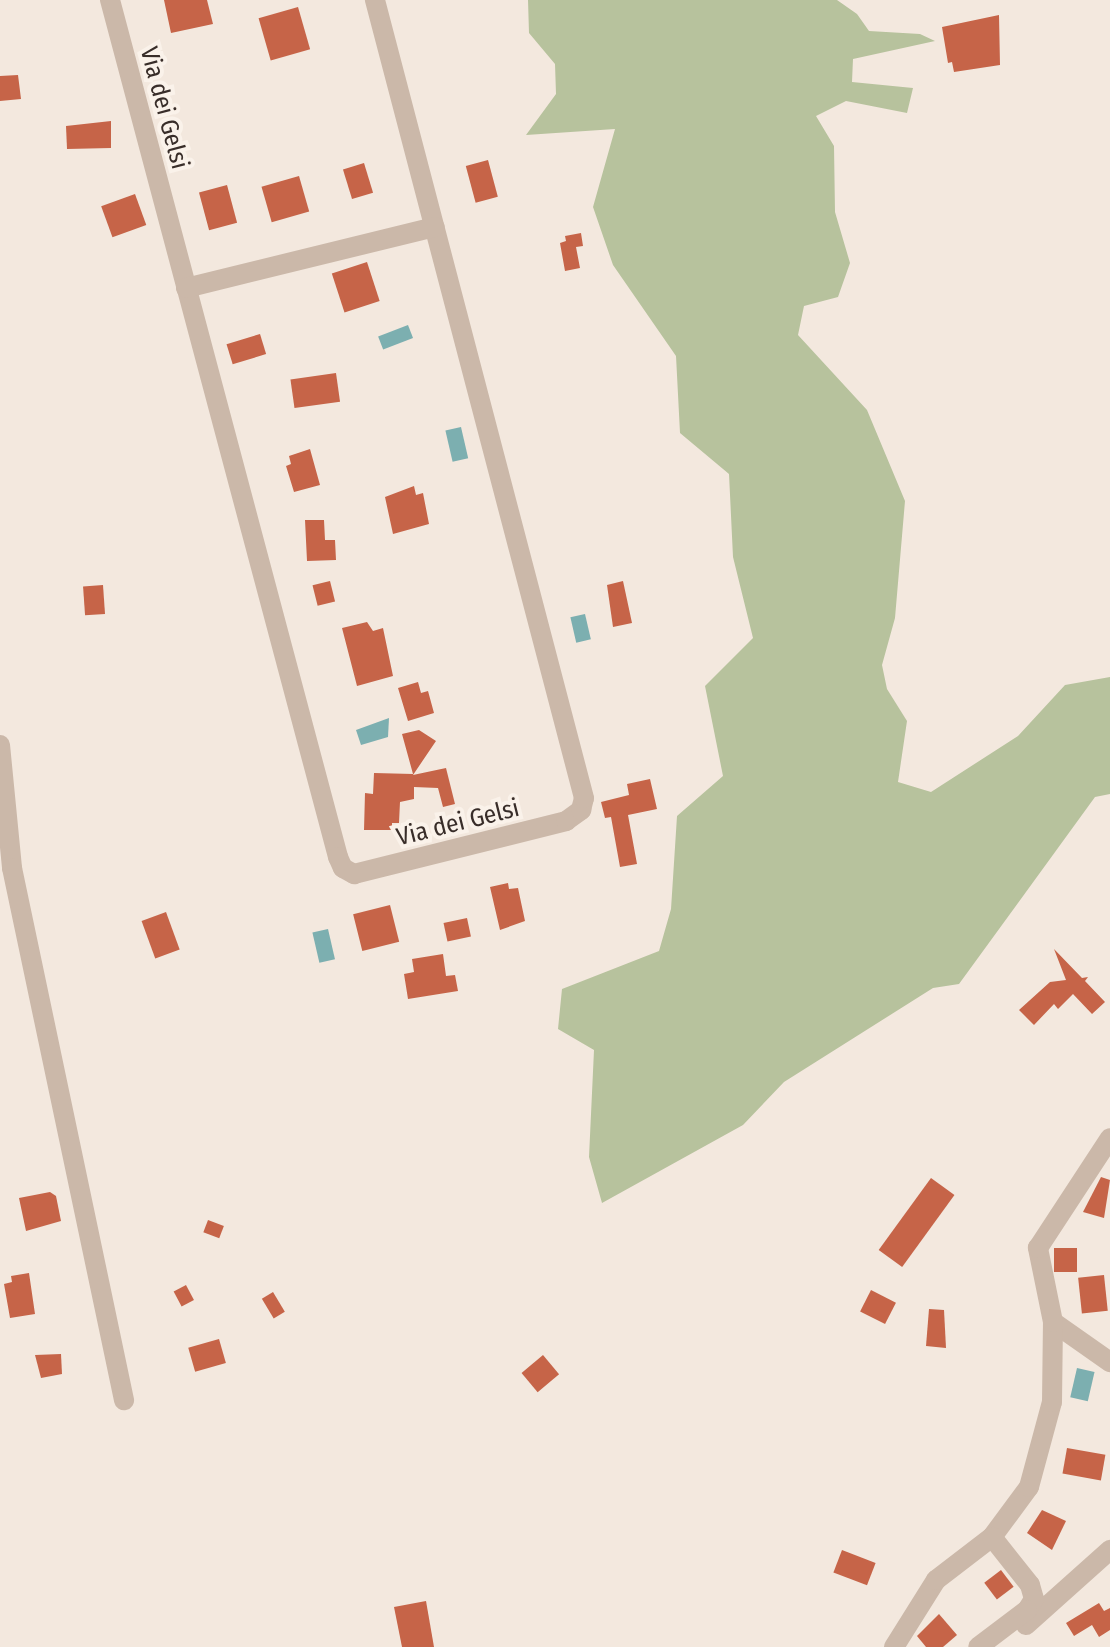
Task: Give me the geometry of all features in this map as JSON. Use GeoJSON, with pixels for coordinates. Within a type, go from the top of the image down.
{"type":"FeatureCollection","features":[{"type":"Feature","properties":{"kind":"street","name":"Via dei Gelsi"},"geometry":{"type":"LineString","coordinates":[[110,0],[338,857],[348,872],[366,872],[566,821],[583,804],[375,0]]}},
{"type":"Feature","properties":{"kind":"street"},"geometry":{"type":"LineString","coordinates":[[186,288],[435,227]]}},
{"type":"Feature","properties":{"kind":"street"},"geometry":{"type":"LineString","coordinates":[[0,745],[12,868],[124,1400]]}},
{"type":"Feature","properties":{"kind":"street"},"geometry":{"type":"LineString","coordinates":[[894,1647],[936,1580],[992,1537],[1026,1493],[1038,1462],[1054,1387],[1053,1322],[1038,1248],[1048,1226],[1110,1138]]}},
{"type":"Feature","properties":{"kind":"street"},"geometry":{"type":"LineString","coordinates":[[1053,1322],[1110,1362]]}},
{"type":"Feature","properties":{"kind":"street"},"geometry":{"type":"LineString","coordinates":[[978,1647],[1027,1610],[1034,1598],[1030,1585],[992,1537]]}},
{"type":"Feature","properties":{"kind":"street"},"geometry":{"type":"LineString","coordinates":[[1001,1647],[1110,1550]]}},
{"type":"Feature","properties":{"kind":"green space"},"geometry":{"type":"Polygon","coordinates":[[[528,0],[837,0],[857,14],[869,31],[920,34],[935,41],[853,59],[852,82],[913,88],[907,113],[846,101],[816,116],[834,146],[835,212],[850,263],[838,297],[804,306],[798,335],[867,410],[905,501],[895,618],[882,665],[887,689],[907,721],[898,782],[931,792],[1018,736],[1065,685],[1110,677],[1110,794],[1095,797],[959,984],[933,988],[784,1082],[743,1125],[602,1203],[589,1157],[594,1050],[558,1029],[562,989],[659,951],[671,909],[677,816],[723,776],[705,686],[753,638],[733,557],[729,474],[680,433],[676,356],[613,265],[593,207],[615,129],[526,135],[556,94],[555,64],[529,33],[528,0]]]}},
{"type":"Feature","properties":{"kind":"water"},"geometry":{"type":"Polygon","coordinates":[[[408,325],[413,338],[383,350],[378,336],[408,325]]]}},
{"type":"Feature","properties":{"kind":"water"},"geometry":{"type":"Polygon","coordinates":[[[461,427],[468,458],[453,462],[445,431],[461,427]]]}},
{"type":"Feature","properties":{"kind":"water"},"geometry":{"type":"Polygon","coordinates":[[[585,614],[591,639],[576,643],[570,617],[585,614]]]}},
{"type":"Feature","properties":{"kind":"water"},"geometry":{"type":"Polygon","coordinates":[[[389,718],[388,737],[361,745],[356,730],[389,718]]]}},
{"type":"Feature","properties":{"kind":"water"},"geometry":{"type":"Polygon","coordinates":[[[328,929],[335,959],[319,963],[312,933],[328,929]]]}},
{"type":"Feature","properties":{"kind":"water"},"geometry":{"type":"Polygon","coordinates":[[[1077,1368],[1095,1372],[1088,1401],[1070,1397],[1077,1368]]]}},
{"type":"Feature","properties":{"kind":"building"},"geometry":{"type":"Polygon","coordinates":[[[164,0],[207,0],[213,24],[171,33],[164,0]]]}},
{"type":"Feature","properties":{"kind":"building"},"geometry":{"type":"Polygon","coordinates":[[[298,7],[310,49],[271,61],[259,18],[298,7]]]}},
{"type":"Feature","properties":{"kind":"building"},"geometry":{"type":"Polygon","coordinates":[[[999,15],[1000,65],[954,72],[952,62],[948,63],[942,27],[999,15]]]}},
{"type":"Feature","properties":{"kind":"building"},"geometry":{"type":"Polygon","coordinates":[[[18,75],[21,99],[0,101],[0,76],[18,75]]]}},
{"type":"Feature","properties":{"kind":"building"},"geometry":{"type":"Polygon","coordinates":[[[111,121],[111,148],[67,149],[66,126],[111,121]]]}},
{"type":"Feature","properties":{"kind":"building"},"geometry":{"type":"Polygon","coordinates":[[[488,160],[498,197],[476,203],[466,166],[488,160]]]}},
{"type":"Feature","properties":{"kind":"building"},"geometry":{"type":"Polygon","coordinates":[[[364,163],[373,193],[352,199],[343,169],[364,163]]]}},
{"type":"Feature","properties":{"kind":"building"},"geometry":{"type":"Polygon","coordinates":[[[299,176],[309,212],[272,222],[262,187],[299,176]]]}},
{"type":"Feature","properties":{"kind":"building"},"geometry":{"type":"Polygon","coordinates":[[[227,185],[237,223],[209,230],[199,193],[227,185]]]}},
{"type":"Feature","properties":{"kind":"building"},"geometry":{"type":"Polygon","coordinates":[[[135,194],[146,225],[112,237],[101,206],[135,194]]]}},
{"type":"Feature","properties":{"kind":"building"},"geometry":{"type":"Polygon","coordinates":[[[581,233],[583,246],[576,247],[580,268],[565,271],[560,243],[566,241],[565,236],[581,233]]]}},
{"type":"Feature","properties":{"kind":"building"},"geometry":{"type":"Polygon","coordinates":[[[367,262],[380,301],[344,312],[332,273],[367,262]]]}},
{"type":"Feature","properties":{"kind":"building"},"geometry":{"type":"Polygon","coordinates":[[[260,334],[266,354],[233,364],[227,344],[260,334]]]}},
{"type":"Feature","properties":{"kind":"building"},"geometry":{"type":"Polygon","coordinates":[[[336,373],[340,402],[294,408],[290,379],[336,373]]]}},
{"type":"Feature","properties":{"kind":"building"},"geometry":{"type":"Polygon","coordinates":[[[310,449],[320,485],[294,492],[286,466],[291,464],[289,456],[310,449]]]}},
{"type":"Feature","properties":{"kind":"building"},"geometry":{"type":"Polygon","coordinates":[[[414,486],[416,495],[423,493],[429,524],[393,534],[385,497],[414,486]]]}},
{"type":"Feature","properties":{"kind":"building"},"geometry":{"type":"Polygon","coordinates":[[[305,520],[324,520],[325,540],[335,540],[336,560],[307,561],[305,520]]]}},
{"type":"Feature","properties":{"kind":"building"},"geometry":{"type":"Polygon","coordinates":[[[330,581],[335,601],[318,606],[313,585],[330,581]]]}},
{"type":"Feature","properties":{"kind":"building"},"geometry":{"type":"Polygon","coordinates":[[[623,581],[632,623],[613,627],[607,585],[623,581]]]}},
{"type":"Feature","properties":{"kind":"building"},"geometry":{"type":"Polygon","coordinates":[[[103,585],[105,614],[85,615],[83,586],[103,585]]]}},
{"type":"Feature","properties":{"kind":"building"},"geometry":{"type":"Polygon","coordinates":[[[367,622],[373,631],[383,628],[393,676],[357,686],[342,628],[367,622]]]}},
{"type":"Feature","properties":{"kind":"building"},"geometry":{"type":"Polygon","coordinates":[[[418,682],[421,693],[428,691],[434,713],[408,721],[398,688],[418,682]]]}},
{"type":"Feature","properties":{"kind":"building"},"geometry":{"type":"Polygon","coordinates":[[[419,730],[436,741],[413,775],[446,768],[455,804],[443,807],[438,788],[414,787],[414,799],[400,802],[399,823],[392,823],[392,830],[364,830],[365,793],[373,794],[374,773],[413,774],[402,734],[419,730]]]}},
{"type":"Feature","properties":{"kind":"building"},"geometry":{"type":"Polygon","coordinates":[[[650,779],[657,809],[628,815],[637,864],[620,867],[611,817],[605,818],[601,802],[629,795],[627,784],[650,779]]]}},
{"type":"Feature","properties":{"kind":"building"},"geometry":{"type":"Polygon","coordinates":[[[508,883],[509,889],[518,888],[525,921],[500,930],[490,887],[508,883]]]}},
{"type":"Feature","properties":{"kind":"building"},"geometry":{"type":"Polygon","coordinates":[[[390,905],[399,942],[362,951],[353,914],[390,905]]]}},
{"type":"Feature","properties":{"kind":"building"},"geometry":{"type":"Polygon","coordinates":[[[166,912],[180,950],[155,958],[142,921],[166,912]]]}},
{"type":"Feature","properties":{"kind":"building"},"geometry":{"type":"Polygon","coordinates":[[[467,918],[471,937],[447,942],[444,923],[467,918]]]}},
{"type":"Feature","properties":{"kind":"building"},"geometry":{"type":"Polygon","coordinates":[[[1054,949],[1082,978],[1088,977],[1085,981],[1105,1002],[1092,1014],[1073,994],[1058,1009],[1054,1004],[1034,1025],[1019,1010],[1050,982],[1066,980],[1054,949]]]}},
{"type":"Feature","properties":{"kind":"building"},"geometry":{"type":"Polygon","coordinates":[[[443,954],[446,976],[455,975],[458,991],[408,999],[404,974],[414,972],[412,959],[443,954]]]}},
{"type":"Feature","properties":{"kind":"building"},"geometry":{"type":"Polygon","coordinates":[[[1101,1177],[1110,1180],[1104,1218],[1083,1212],[1101,1177]]]}},
{"type":"Feature","properties":{"kind":"building"},"geometry":{"type":"Polygon","coordinates":[[[931,1178],[954,1195],[902,1267],[879,1250],[931,1178]]]}},
{"type":"Feature","properties":{"kind":"building"},"geometry":{"type":"Polygon","coordinates":[[[50,1192],[56,1196],[61,1221],[26,1231],[19,1198],[50,1192]]]}},
{"type":"Feature","properties":{"kind":"building"},"geometry":{"type":"Polygon","coordinates":[[[208,1220],[224,1226],[219,1238],[203,1232],[208,1220]]]}},
{"type":"Feature","properties":{"kind":"building"},"geometry":{"type":"Polygon","coordinates":[[[1054,1248],[1077,1248],[1077,1272],[1054,1272],[1054,1248]]]}},
{"type":"Feature","properties":{"kind":"building"},"geometry":{"type":"Polygon","coordinates":[[[29,1273],[35,1314],[10,1318],[4,1284],[12,1282],[11,1276],[29,1273]]]}},
{"type":"Feature","properties":{"kind":"building"},"geometry":{"type":"Polygon","coordinates":[[[1104,1275],[1108,1311],[1082,1314],[1078,1278],[1104,1275]]]}},
{"type":"Feature","properties":{"kind":"building"},"geometry":{"type":"Polygon","coordinates":[[[186,1285],[194,1300],[182,1307],[174,1292],[186,1285]]]}},
{"type":"Feature","properties":{"kind":"building"},"geometry":{"type":"Polygon","coordinates":[[[871,1290],[896,1303],[885,1324],[860,1311],[871,1290]]]}},
{"type":"Feature","properties":{"kind":"building"},"geometry":{"type":"Polygon","coordinates":[[[273,1292],[285,1312],[274,1318],[262,1299],[273,1292]]]}},
{"type":"Feature","properties":{"kind":"building"},"geometry":{"type":"Polygon","coordinates":[[[929,1309],[944,1310],[946,1348],[926,1346],[929,1309]]]}},
{"type":"Feature","properties":{"kind":"building"},"geometry":{"type":"Polygon","coordinates":[[[219,1339],[226,1363],[195,1372],[188,1348],[219,1339]]]}},
{"type":"Feature","properties":{"kind":"building"},"geometry":{"type":"Polygon","coordinates":[[[61,1354],[62,1374],[41,1378],[35,1355],[61,1354]]]}},
{"type":"Feature","properties":{"kind":"building"},"geometry":{"type":"Polygon","coordinates":[[[543,1355],[559,1374],[538,1392],[522,1373],[543,1355]]]}},
{"type":"Feature","properties":{"kind":"building"},"geometry":{"type":"Polygon","coordinates":[[[1067,1448],[1105,1455],[1101,1480],[1062,1474],[1067,1448]]]}},
{"type":"Feature","properties":{"kind":"building"},"geometry":{"type":"Polygon","coordinates":[[[1042,1510],[1066,1521],[1052,1550],[1027,1533],[1042,1510]]]}},
{"type":"Feature","properties":{"kind":"building"},"geometry":{"type":"Polygon","coordinates":[[[842,1550],[876,1563],[867,1585],[833,1572],[842,1550]]]}},
{"type":"Feature","properties":{"kind":"building"},"geometry":{"type":"Polygon","coordinates":[[[1001,1570],[1014,1587],[997,1599],[984,1583],[1001,1570]]]}},
{"type":"Feature","properties":{"kind":"building"},"geometry":{"type":"Polygon","coordinates":[[[426,1601],[434,1647],[402,1647],[394,1607],[426,1601]]]}},
{"type":"Feature","properties":{"kind":"building"},"geometry":{"type":"Polygon","coordinates":[[[1099,1603],[1104,1611],[1110,1608],[1110,1630],[1099,1637],[1092,1625],[1074,1636],[1066,1623],[1099,1603]]]}},
{"type":"Feature","properties":{"kind":"building"},"geometry":{"type":"Polygon","coordinates":[[[939,1614],[957,1635],[943,1647],[926,1647],[917,1636],[939,1614]]]}}]}
